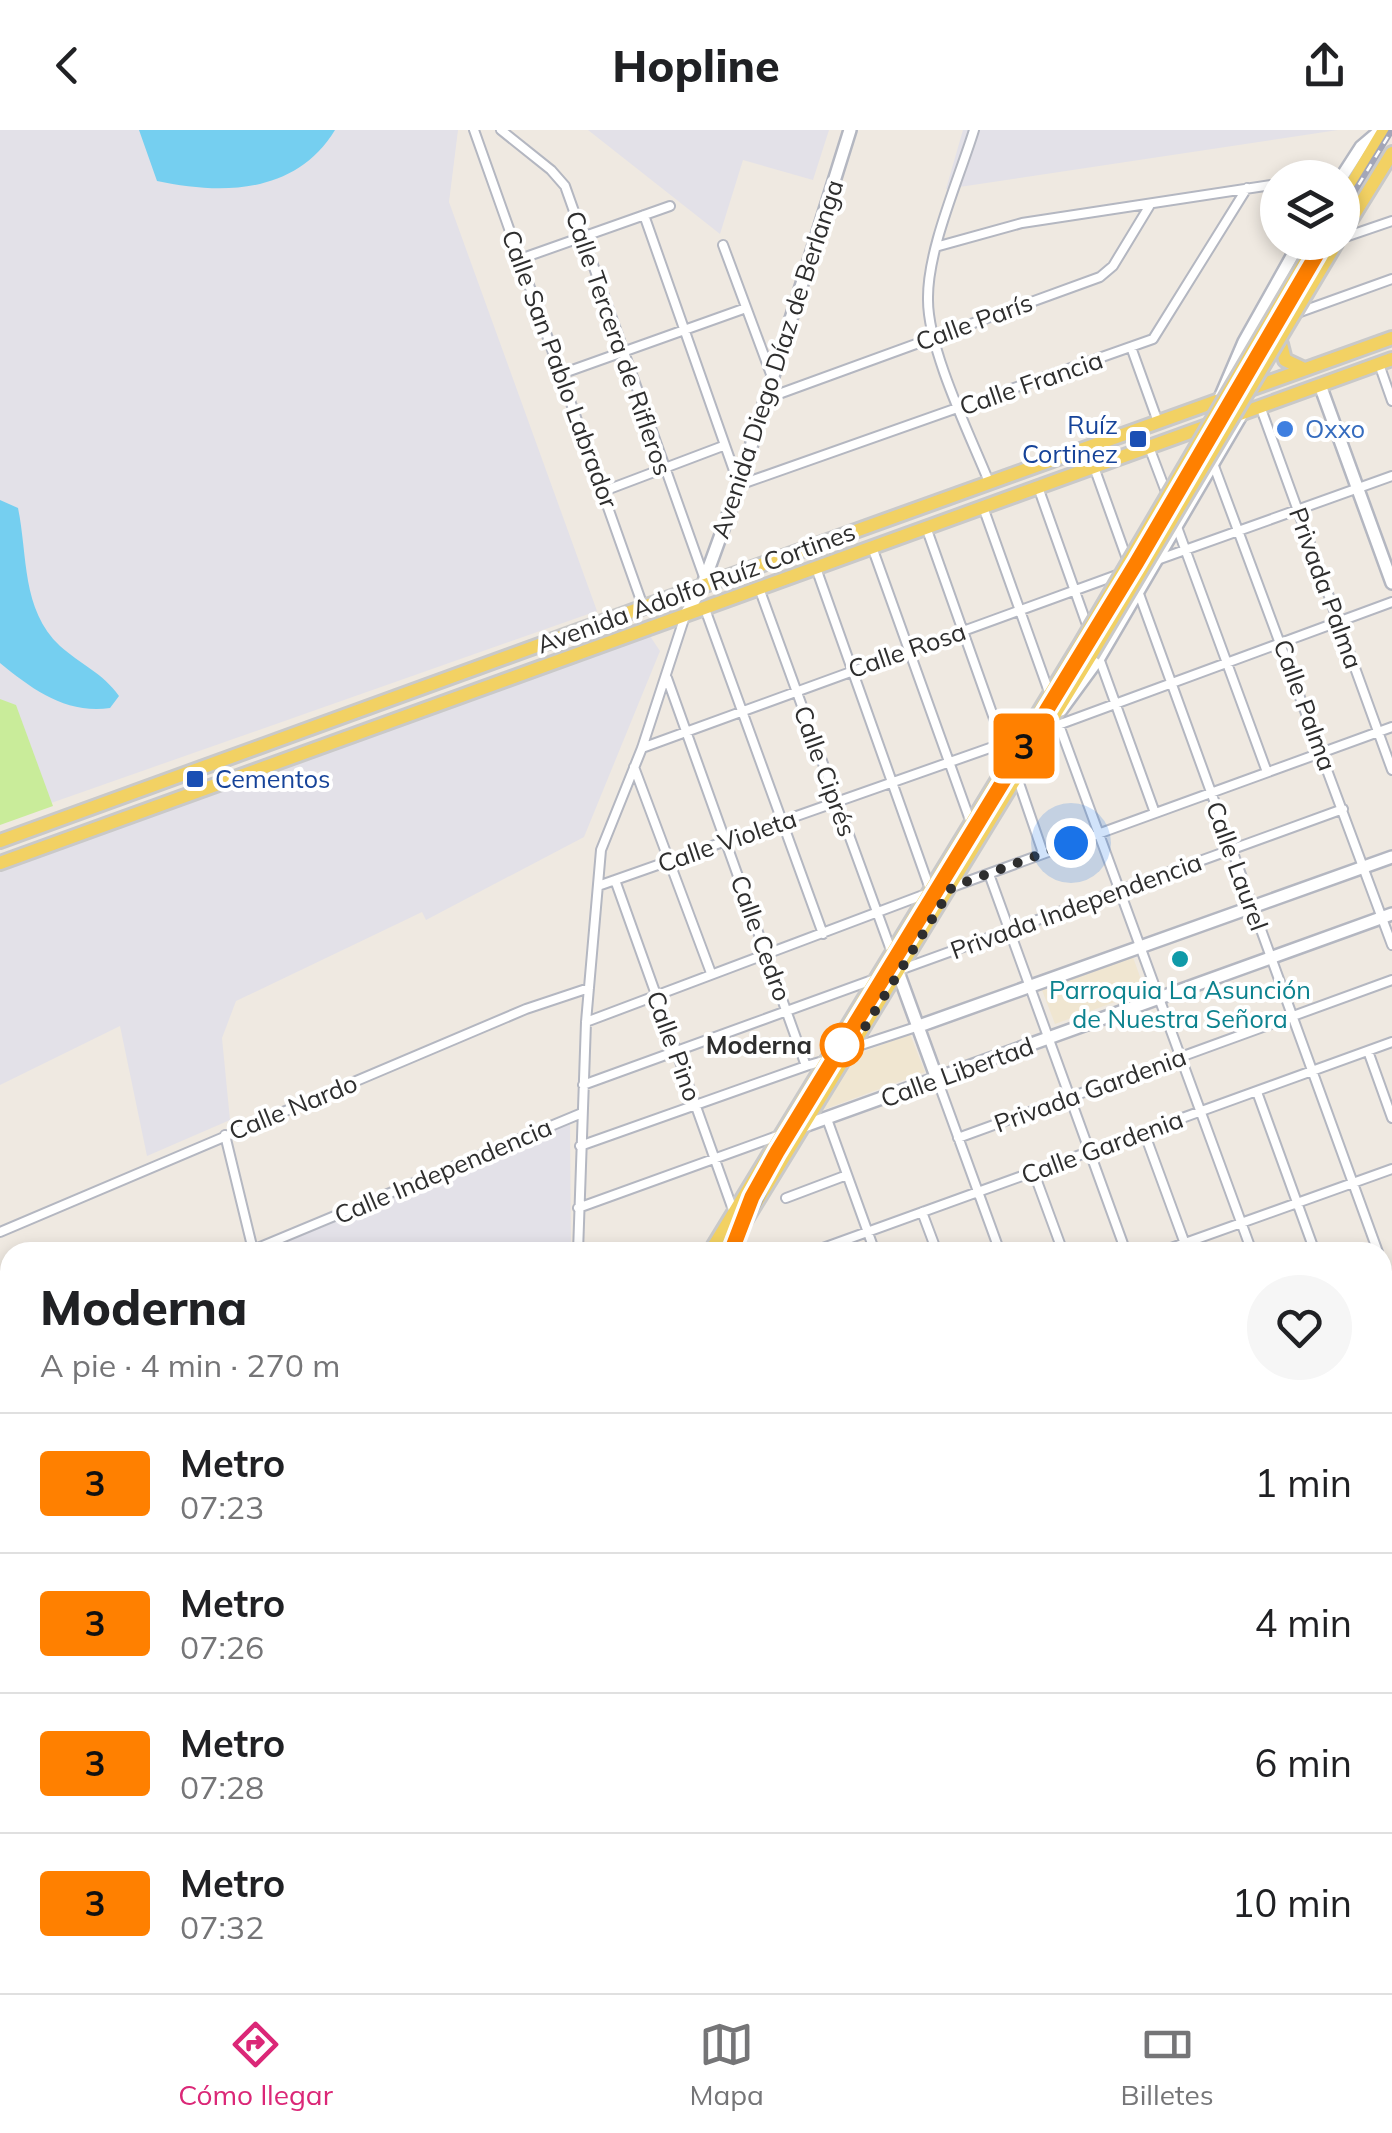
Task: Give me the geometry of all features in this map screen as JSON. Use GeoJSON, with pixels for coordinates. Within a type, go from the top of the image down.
{"type":"FeatureCollection","features":[{"type":"Feature","properties":{"kind":"main road"},"geometry":{"type":"LineString","coordinates":[[1360,162],[1382,130]]}},
{"type":"Feature","properties":{"kind":"main road"},"geometry":{"type":"LineString","coordinates":[[1360,208],[1388,161]]}},
{"type":"Feature","properties":{"kind":"main road"},"geometry":{"type":"LineString","coordinates":[[732,1242],[1054,727],[1090,654],[1308,260]]}},
{"type":"Feature","properties":{"kind":"main road"},"geometry":{"type":"LineString","coordinates":[[716,1242],[1050,690],[1090,654],[1329,260]]}},
{"type":"Feature","properties":{"kind":"main road","name":"Avenida Adolfo Ruíz Cortines"},"geometry":{"type":"LineString","coordinates":[[0,841],[384,697],[644,608],[703,583],[1392,338]]}},
{"type":"Feature","properties":{"kind":"main road"},"geometry":{"type":"LineString","coordinates":[[1280,344],[1285,360],[1304,370]]}},
{"type":"Feature","properties":{"kind":"main road","name":"Avenida Adolfo Ruíz Cortines"},"geometry":{"type":"LineString","coordinates":[[0,863],[1385,362]]}},
{"type":"Feature","properties":{"kind":"street","name":"Calle San Pablo Labrador"},"geometry":{"type":"LineString","coordinates":[[474,130],[644,608]]}},
{"type":"Feature","properties":{"kind":"street","name":"Calle Tercera de Rifleros"},"geometry":{"type":"LineString","coordinates":[[501,130],[559,177],[703,583]]}},
{"type":"Feature","properties":{"kind":"street","name":"Avenida Diego Díaz de Berlanga"},"geometry":{"type":"LineString","coordinates":[[685,616],[703,583],[739,485],[850,130]]}},
{"type":"Feature","properties":{"kind":"street"},"geometry":{"type":"LineString","coordinates":[[974,130],[939,246],[928,302],[935,336],[989,482]]}},
{"type":"Feature","properties":{"kind":"street"},"geometry":{"type":"LineString","coordinates":[[1360,213],[1374,194],[1388,161]]}},
{"type":"Feature","properties":{"kind":"street"},"geometry":{"type":"LineString","coordinates":[[939,246],[1022,222],[1260,186]]}},
{"type":"Feature","properties":{"kind":"street","name":"Calle Francia"},"geometry":{"type":"LineString","coordinates":[[739,485],[1131,347],[1158,334],[1247,188]]}},
{"type":"Feature","properties":{"kind":"street","name":"Calle París"},"geometry":{"type":"LineString","coordinates":[[766,399],[1100,277],[1113,266],[1150,205]]}},
{"type":"Feature","properties":{"kind":"street"},"geometry":{"type":"LineString","coordinates":[[520,258],[670,206]]}},
{"type":"Feature","properties":{"kind":"street"},"geometry":{"type":"LineString","coordinates":[[644,215],[722,446],[739,485]]}},
{"type":"Feature","properties":{"kind":"street"},"geometry":{"type":"LineString","coordinates":[[1360,232],[1392,221]]}},
{"type":"Feature","properties":{"kind":"street"},"geometry":{"type":"LineString","coordinates":[[723,245],[772,379]]}},
{"type":"Feature","properties":{"kind":"street"},"geometry":{"type":"LineString","coordinates":[[1050,690],[1056,672],[1118,575],[1219,401],[1244,342],[1290,260]]}},
{"type":"Feature","properties":{"kind":"street"},"geometry":{"type":"LineString","coordinates":[[1154,813],[1114,704],[1090,654],[1157,560],[1330,260]]}},
{"type":"Feature","properties":{"kind":"street"},"geometry":{"type":"LineString","coordinates":[[1300,312],[1392,280]]}},
{"type":"Feature","properties":{"kind":"street"},"geometry":{"type":"LineString","coordinates":[[561,374],[746,308]]}},
{"type":"Feature","properties":{"kind":"street"},"geometry":{"type":"LineString","coordinates":[[1244,342],[1250,358],[1270,362]]}},
{"type":"Feature","properties":{"kind":"street"},"geometry":{"type":"LineString","coordinates":[[1131,347],[1158,422]]}},
{"type":"Feature","properties":{"kind":"street"},"geometry":{"type":"LineString","coordinates":[[1385,362],[1392,401]]}},
{"type":"Feature","properties":{"kind":"street"},"geometry":{"type":"LineString","coordinates":[[1320,385],[1392,583]]}},
{"type":"Feature","properties":{"kind":"street","name":"Privada Palma"},"geometry":{"type":"LineString","coordinates":[[1260,406],[1392,770]]}},
{"type":"Feature","properties":{"kind":"street"},"geometry":{"type":"LineString","coordinates":[[1194,444],[1208,444],[1214,466]]}},
{"type":"Feature","properties":{"kind":"street"},"geometry":{"type":"LineString","coordinates":[[604,491],[722,446]]}},
{"type":"Feature","properties":{"kind":"street"},"geometry":{"type":"LineString","coordinates":[[1149,447],[1166,492]]}},
{"type":"Feature","properties":{"kind":"street","name":"Calle Palma"},"geometry":{"type":"LineString","coordinates":[[1214,466],[1242,530],[1364,867],[1387,916],[1392,946]]}},
{"type":"Feature","properties":{"kind":"street"},"geometry":{"type":"LineString","coordinates":[[1094,467],[1127,559]]}},
{"type":"Feature","properties":{"kind":"street"},"geometry":{"type":"LineString","coordinates":[[1157,560],[1392,476]]}},
{"type":"Feature","properties":{"kind":"street"},"geometry":{"type":"LineString","coordinates":[[1038,487],[1087,626]]}},
{"type":"Feature","properties":{"kind":"street"},"geometry":{"type":"LineString","coordinates":[[982,507],[1050,690]]}},
{"type":"Feature","properties":{"kind":"street"},"geometry":{"type":"LineString","coordinates":[[1177,526],[1267,772]]}},
{"type":"Feature","properties":{"kind":"street"},"geometry":{"type":"LineString","coordinates":[[926,527],[1003,744]]}},
{"type":"Feature","properties":{"kind":"street"},"geometry":{"type":"LineString","coordinates":[[872,547],[971,823]]}},
{"type":"Feature","properties":{"kind":"street"},"geometry":{"type":"LineString","coordinates":[[586,1022],[931,892],[816,568]]}},
{"type":"Feature","properties":{"kind":"street","name":"Calle Rosa"},"geometry":{"type":"LineString","coordinates":[[642,748],[1118,575]]}},
{"type":"Feature","properties":{"kind":"street","name":"Avenida Diego Díaz de Berlanga"},"geometry":{"type":"LineString","coordinates":[[703,583],[704,610]]}},
{"type":"Feature","properties":{"kind":"street","name":"Calle Ciprés"},"geometry":{"type":"LineString","coordinates":[[759,588],[892,953]]}},
{"type":"Feature","properties":{"kind":"street","name":"Calle Laurel"},"geometry":{"type":"LineString","coordinates":[[1138,591],[1374,1242]]}},
{"type":"Feature","properties":{"kind":"street"},"geometry":{"type":"LineString","coordinates":[[1248,1242],[1100,833],[1054,727],[1392,602]]}},
{"type":"Feature","properties":{"kind":"street"},"geometry":{"type":"LineString","coordinates":[[704,610],[823,934]]}},
{"type":"Feature","properties":{"kind":"street"},"geometry":{"type":"LineString","coordinates":[[578,1242],[586,1022],[605,838],[642,748],[685,616]]}},
{"type":"Feature","properties":{"kind":"street","name":"Calle Cedro"},"geometry":{"type":"LineString","coordinates":[[666,676],[806,1066]]}},
{"type":"Feature","properties":{"kind":"street"},"geometry":{"type":"LineString","coordinates":[[952,887],[1392,727]]}},
{"type":"Feature","properties":{"kind":"street","name":"Calle Violeta"},"geometry":{"type":"LineString","coordinates":[[598,886],[1025,736]]}},
{"type":"Feature","properties":{"kind":"street"},"geometry":{"type":"LineString","coordinates":[[634,767],[711,973]]}},
{"type":"Feature","properties":{"kind":"street"},"geometry":{"type":"LineString","coordinates":[[1018,780],[1043,854]]}},
{"type":"Feature","properties":{"kind":"street","name":"Privada Independencia"},"geometry":{"type":"LineString","coordinates":[[583,1085],[1343,810]]}},
{"type":"Feature","properties":{"kind":"street"},"geometry":{"type":"LineString","coordinates":[[852,1048],[1392,857]]}},
{"type":"Feature","properties":{"kind":"street"},"geometry":{"type":"LineString","coordinates":[[989,874],[1122,1242]]}},
{"type":"Feature","properties":{"kind":"street","name":"Calle Pino"},"geometry":{"type":"LineString","coordinates":[[615,880],[734,1211]]}},
{"type":"Feature","properties":{"kind":"street","name":"Calle Libertad"},"geometry":{"type":"LineString","coordinates":[[578,1208],[1387,916]]}},
{"type":"Feature","properties":{"kind":"street"},"geometry":{"type":"LineString","coordinates":[[898,972],[996,1242]]}},
{"type":"Feature","properties":{"kind":"street","name":"Privada Gardenia"},"geometry":{"type":"LineString","coordinates":[[958,1138],[1392,980]]}},
{"type":"Feature","properties":{"kind":"street","name":"Calle Nardo"},"geometry":{"type":"LineString","coordinates":[[0,1232],[526,1009],[589,988]]}},
{"type":"Feature","properties":{"kind":"street","name":"Calle Gardenia"},"geometry":{"type":"LineString","coordinates":[[840,1242],[1392,1042]]}},
{"type":"Feature","properties":{"kind":"street"},"geometry":{"type":"LineString","coordinates":[[1368,1052],[1392,1118]]}},
{"type":"Feature","properties":{"kind":"street"},"geometry":{"type":"LineString","coordinates":[[806,1066],[828,1060]]}},
{"type":"Feature","properties":{"kind":"street","name":"Calle Independencia"},"geometry":{"type":"LineString","coordinates":[[580,1146],[806,1066]]}},
{"type":"Feature","properties":{"kind":"street"},"geometry":{"type":"LineString","coordinates":[[1256,1092],[1311,1242]]}},
{"type":"Feature","properties":{"kind":"street","name":"Calle Independencia"},"geometry":{"type":"LineString","coordinates":[[274,1242],[582,1113]]}},
{"type":"Feature","properties":{"kind":"street"},"geometry":{"type":"LineString","coordinates":[[827,1119],[872,1242]]}},
{"type":"Feature","properties":{"kind":"street"},"geometry":{"type":"LineString","coordinates":[[1144,1132],[1184,1242]]}},
{"type":"Feature","properties":{"kind":"street"},"geometry":{"type":"LineString","coordinates":[[225,1135],[248,1242]]}},
{"type":"Feature","properties":{"kind":"street"},"geometry":{"type":"LineString","coordinates":[[1199,1242],[1392,1169]]}},
{"type":"Feature","properties":{"kind":"street"},"geometry":{"type":"LineString","coordinates":[[1034,1173],[1060,1242]]}},
{"type":"Feature","properties":{"kind":"street"},"geometry":{"type":"LineString","coordinates":[[786,1198],[847,1175]]}},
{"type":"Feature","properties":{"kind":"street"},"geometry":{"type":"LineString","coordinates":[[922,1212],[933,1242]]}},
{"type":"Feature","properties":{"kind":"shaded area"},"geometry":{"type":"Polygon","coordinates":[[[0,130],[458,130],[449,202],[597,611],[0,821],[0,130]]]}},
{"type":"Feature","properties":{"kind":"shaded area"},"geometry":{"type":"Polygon","coordinates":[[[588,130],[829,130],[813,180],[743,160],[720,234],[588,130]]]}},
{"type":"Feature","properties":{"kind":"shaded area"},"geometry":{"type":"Polygon","coordinates":[[[963,130],[1338,130],[946,189],[963,130]]]}},
{"type":"Feature","properties":{"kind":"shaded area"},"geometry":{"type":"Polygon","coordinates":[[[650,636],[660,651],[584,837],[426,920],[422,912],[236,1001],[222,1038],[230,1120],[147,1156],[120,1026],[0,1085],[0,871],[650,636]]]}},
{"type":"Feature","properties":{"kind":"shaded area"},"geometry":{"type":"Polygon","coordinates":[[[1133,957],[1145,991],[1055,1024],[1042,990],[1133,957]]]}},
{"type":"Feature","properties":{"kind":"shaded area"},"geometry":{"type":"Polygon","coordinates":[[[910,1034],[925,1072],[823,1110],[858,1054],[910,1034]]]}},
{"type":"Feature","properties":{"kind":"shaded area"},"geometry":{"type":"Polygon","coordinates":[[[570,1122],[571,1242],[286,1242],[570,1122]]]}},
{"type":"Feature","properties":{"kind":"green space"},"geometry":{"type":"Polygon","coordinates":[[[0,699],[16,705],[53,806],[0,825],[0,699]]]}},
{"type":"Feature","properties":{"kind":"water"},"geometry":{"type":"Polygon","coordinates":[[[139,130],[335,130],[319,151],[279,178],[256,185],[207,188],[157,181],[139,130]]]}},
{"type":"Feature","properties":{"kind":"water"},"geometry":{"type":"Polygon","coordinates":[[[0,500],[18,508],[28,581],[38,616],[60,646],[113,688],[119,696],[110,708],[65,704],[38,691],[0,663],[0,500]]]}},
{"type":"Feature","properties":{"kind":"railway"},"geometry":{"type":"LineString","coordinates":[[1360,182],[1392,130]]}},
{"type":"Feature","properties":{"kind":"railway"},"geometry":{"type":"LineString","coordinates":[[741,1242],[782,1154],[1141,564],[1319,260]]}},
{"type":"Feature","properties":{"kind":"metro line","name":"3"},"geometry":{"type":"LineString","coordinates":[[735,1242],[752,1197],[777,1152],[1137,562],[1313,260]]}},
{"type":"Feature","properties":{"kind":"place","name":"Oxxo"},"geometry":{"type":"Point","coordinates":[1285,429]}},
{"type":"Feature","properties":{"kind":"place","name":"Ruíz Cortinez"},"geometry":{"type":"Point","coordinates":[1138,439]}},
{"type":"Feature","properties":{"kind":"place","name":"Cementos"},"geometry":{"type":"Point","coordinates":[195,779]}},
{"type":"Feature","properties":{"kind":"place","name":"Parroquia La Asunción de Nuestra Señora"},"geometry":{"type":"Point","coordinates":[1180,959]}},
{"type":"Feature","properties":{"kind":"place","name":"Moderna"},"geometry":{"type":"Point","coordinates":[842,1045]}},
{"type":"Feature","properties":{"kind":"route"},"geometry":{"type":"LineString","coordinates":[[842,1045],[852,1048],[952,887],[1071,843]]}}]}
